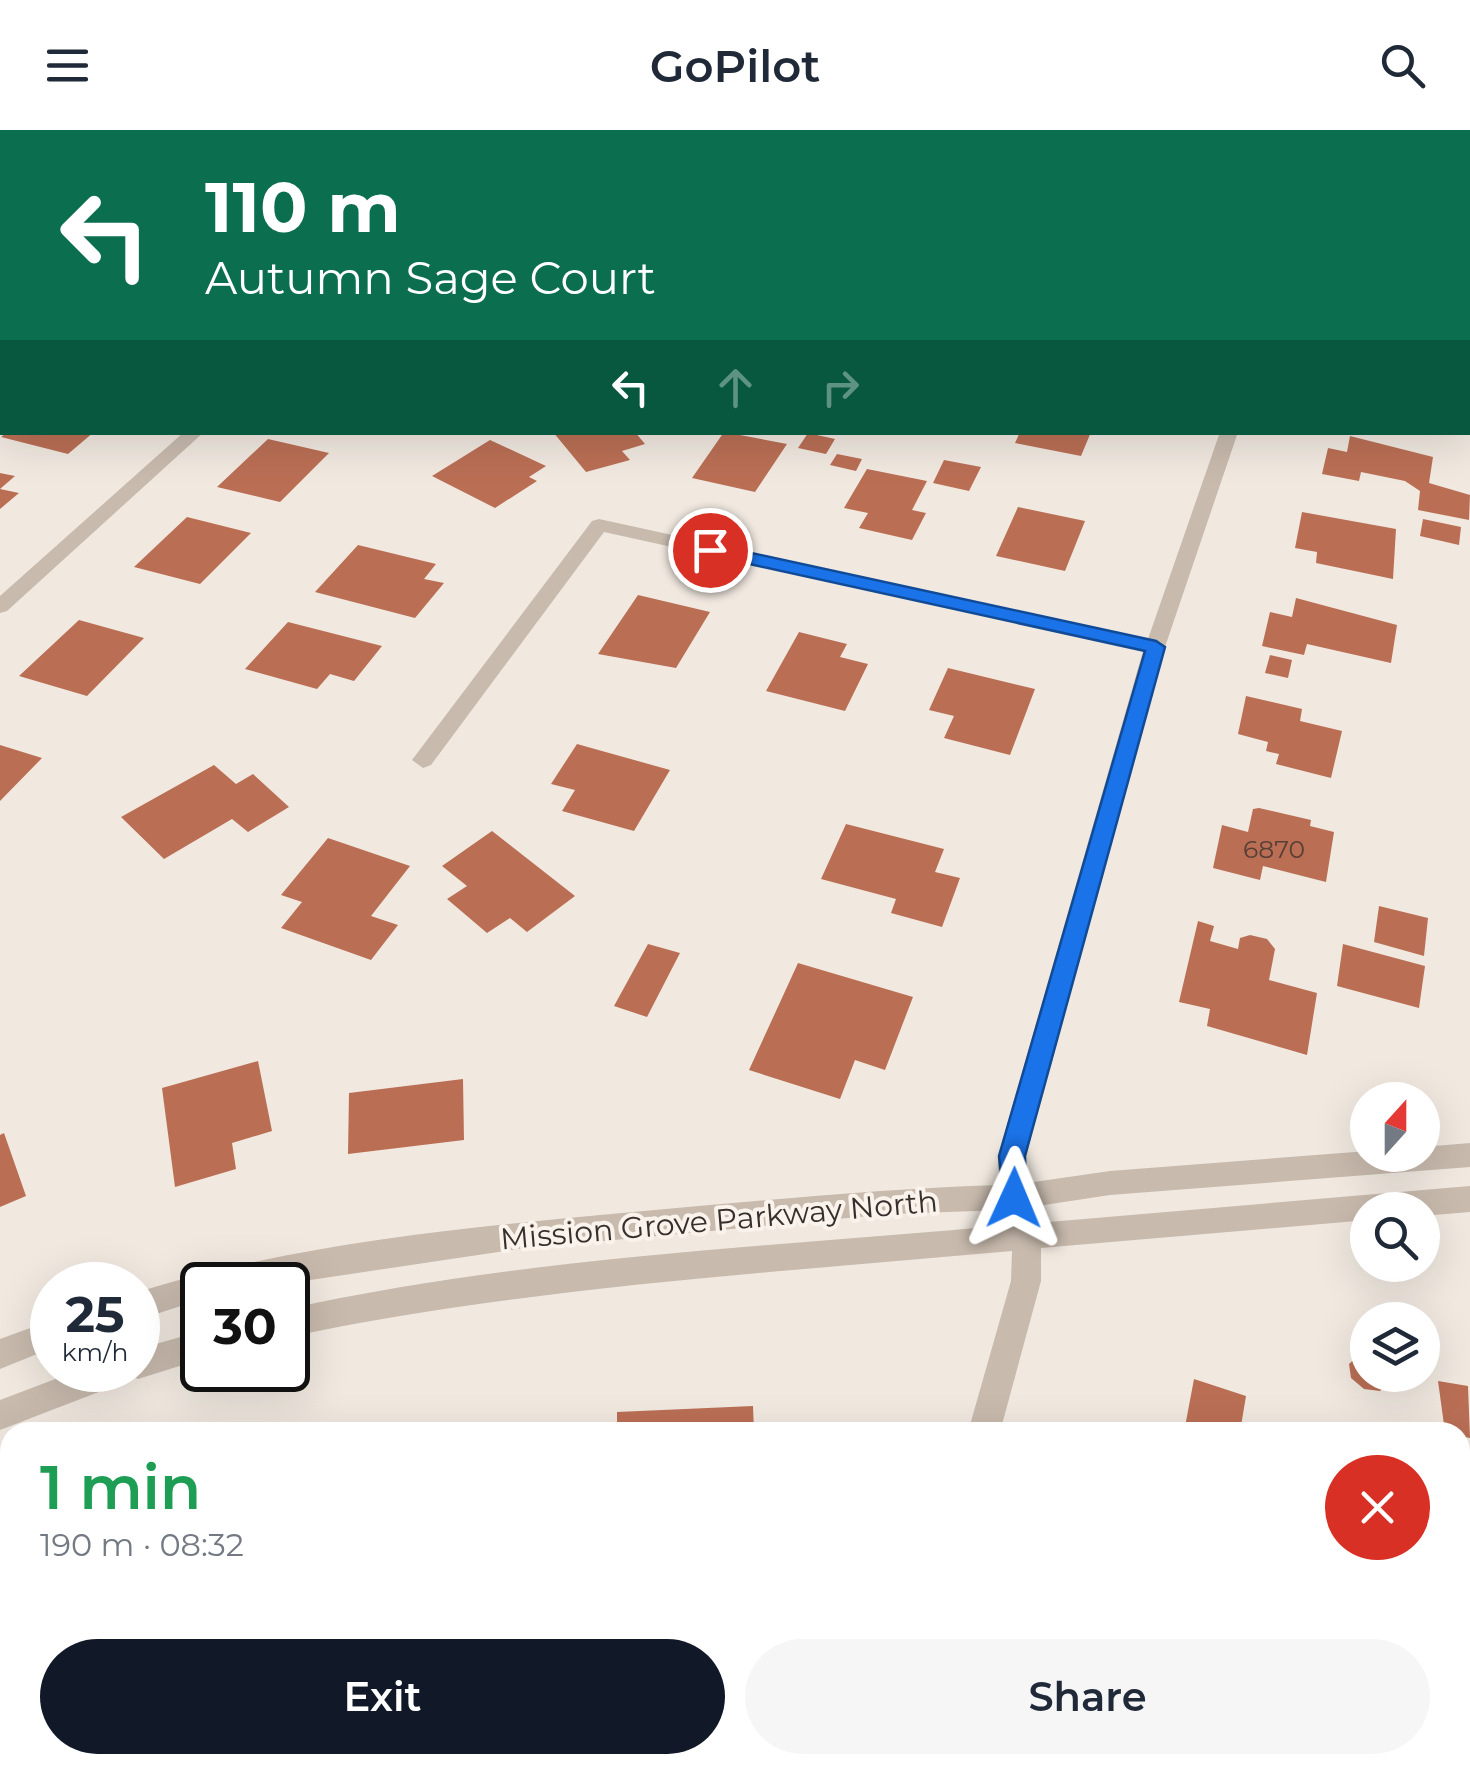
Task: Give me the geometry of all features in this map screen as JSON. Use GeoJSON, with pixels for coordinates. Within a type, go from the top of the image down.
{"type":"FeatureCollection","features":[{"type":"Feature","properties":{"kind":"street"},"geometry":{"type":"LineString","coordinates":[[0,607],[192,435]]}},
{"type":"Feature","properties":{"kind":"street"},"geometry":{"type":"LineString","coordinates":[[987,1422],[1026,1281],[1026,1238],[1014,1198],[1012,1156],[1156,647],[1228,435]]}},
{"type":"Feature","properties":{"kind":"street"},"geometry":{"type":"LineString","coordinates":[[423,760],[599,525],[1156,647]]}},
{"type":"Feature","properties":{"kind":"street","name":"Mission Grove Parkway North"},"geometry":{"type":"LineString","coordinates":[[310,1265],[518,1236],[891,1201],[1014,1198],[1110,1183],[1470,1155]]}},
{"type":"Feature","properties":{"kind":"street","name":"Mission Grove Parkway North"},"geometry":{"type":"LineString","coordinates":[[310,1318],[378,1302],[521,1284],[1470,1199]]}},
{"type":"Feature","properties":{"kind":"street"},"geometry":{"type":"LineString","coordinates":[[0,1354],[30,1342]]}},
{"type":"Feature","properties":{"kind":"street"},"geometry":{"type":"LineString","coordinates":[[0,1415],[61,1392]]}},
{"type":"Feature","properties":{"kind":"building"},"geometry":{"type":"Polygon","coordinates":[[[3,435],[90,435],[68,454],[1,437],[3,435]]]}},
{"type":"Feature","properties":{"kind":"building"},"geometry":{"type":"Polygon","coordinates":[[[555,435],[638,435],[645,444],[622,451],[630,460],[586,472],[555,435]]]}},
{"type":"Feature","properties":{"kind":"building"},"geometry":{"type":"Polygon","coordinates":[[[722,435],[787,444],[755,492],[692,478],[722,435]]]}},
{"type":"Feature","properties":{"kind":"building"},"geometry":{"type":"Polygon","coordinates":[[[807,435],[835,439],[826,454],[798,448],[807,435]]]}},
{"type":"Feature","properties":{"kind":"building"},"geometry":{"type":"Polygon","coordinates":[[[1019,435],[1090,435],[1081,456],[1015,443],[1019,435]]]}},
{"type":"Feature","properties":{"kind":"building"},"geometry":{"type":"Polygon","coordinates":[[[1350,436],[1433,457],[1429,483],[1470,495],[1469,520],[1418,510],[1420,491],[1405,481],[1361,472],[1359,481],[1322,474],[1328,448],[1347,452],[1350,436]]]}},
{"type":"Feature","properties":{"kind":"building"},"geometry":{"type":"Polygon","coordinates":[[[268,439],[329,453],[280,502],[217,487],[268,439]]]}},
{"type":"Feature","properties":{"kind":"building"},"geometry":{"type":"Polygon","coordinates":[[[490,440],[546,466],[529,477],[537,481],[495,508],[432,476],[490,440]]]}},
{"type":"Feature","properties":{"kind":"building"},"geometry":{"type":"Polygon","coordinates":[[[837,454],[862,459],[856,471],[830,465],[837,454]]]}},
{"type":"Feature","properties":{"kind":"building"},"geometry":{"type":"Polygon","coordinates":[[[944,460],[981,467],[969,491],[933,483],[944,460]]]}},
{"type":"Feature","properties":{"kind":"building"},"geometry":{"type":"Polygon","coordinates":[[[867,469],[927,481],[912,510],[926,513],[912,540],[859,528],[868,513],[844,508],[867,469]]]}},
{"type":"Feature","properties":{"kind":"building"},"geometry":{"type":"Polygon","coordinates":[[[0,473],[15,476],[0,489],[0,473]]]}},
{"type":"Feature","properties":{"kind":"building"},"geometry":{"type":"Polygon","coordinates":[[[0,489],[19,493],[0,509],[0,489]]]}},
{"type":"Feature","properties":{"kind":"building"},"geometry":{"type":"Polygon","coordinates":[[[1018,507],[1085,521],[1065,571],[996,556],[1018,507]]]}},
{"type":"Feature","properties":{"kind":"building"},"geometry":{"type":"Polygon","coordinates":[[[1302,512],[1396,529],[1393,579],[1316,563],[1317,552],[1295,548],[1302,512]]]}},
{"type":"Feature","properties":{"kind":"building"},"geometry":{"type":"Polygon","coordinates":[[[187,517],[251,533],[200,584],[134,567],[187,517]]]}},
{"type":"Feature","properties":{"kind":"building"},"geometry":{"type":"Polygon","coordinates":[[[1423,519],[1461,527],[1459,545],[1420,536],[1423,519]]]}},
{"type":"Feature","properties":{"kind":"building"},"geometry":{"type":"Polygon","coordinates":[[[358,545],[436,564],[424,579],[444,583],[415,618],[315,592],[358,545]]]}},
{"type":"Feature","properties":{"kind":"building"},"geometry":{"type":"Polygon","coordinates":[[[638,595],[710,612],[676,668],[598,654],[638,595]]]}},
{"type":"Feature","properties":{"kind":"building"},"geometry":{"type":"Polygon","coordinates":[[[1296,598],[1397,625],[1391,663],[1307,644],[1304,655],[1262,646],[1270,612],[1292,617],[1296,598]]]}},
{"type":"Feature","properties":{"kind":"building"},"geometry":{"type":"Polygon","coordinates":[[[79,620],[144,638],[87,696],[19,676],[79,620]]]}},
{"type":"Feature","properties":{"kind":"building"},"geometry":{"type":"Polygon","coordinates":[[[288,622],[382,646],[354,681],[330,674],[317,689],[245,669],[288,622]]]}},
{"type":"Feature","properties":{"kind":"building"},"geometry":{"type":"Polygon","coordinates":[[[799,632],[847,644],[840,657],[868,664],[845,711],[766,691],[799,632]]]}},
{"type":"Feature","properties":{"kind":"building"},"geometry":{"type":"Polygon","coordinates":[[[1270,655],[1292,660],[1288,678],[1265,673],[1270,655]]]}},
{"type":"Feature","properties":{"kind":"building"},"geometry":{"type":"Polygon","coordinates":[[[948,668],[1035,689],[1010,755],[944,738],[954,716],[929,710],[948,668]]]}},
{"type":"Feature","properties":{"kind":"building"},"geometry":{"type":"Polygon","coordinates":[[[1246,696],[1302,709],[1300,721],[1342,731],[1331,778],[1276,764],[1279,754],[1266,751],[1268,742],[1238,734],[1246,696]]]}},
{"type":"Feature","properties":{"kind":"building"},"geometry":{"type":"Polygon","coordinates":[[[577,744],[670,770],[634,831],[562,811],[575,790],[551,784],[577,744]]]}},
{"type":"Feature","properties":{"kind":"building"},"geometry":{"type":"Polygon","coordinates":[[[0,745],[42,758],[0,801],[0,745]]]}},
{"type":"Feature","properties":{"kind":"building"},"geometry":{"type":"Polygon","coordinates":[[[214,765],[236,784],[253,774],[289,807],[248,832],[232,819],[164,859],[121,817],[214,765]]]}},
{"type":"Feature","properties":{"kind":"building"},"geometry":{"type":"Polygon","coordinates":[[[1253,809],[1311,820],[1310,826],[1334,832],[1326,882],[1263,866],[1260,880],[1213,868],[1222,825],[1248,832],[1253,809]]]}},
{"type":"Feature","properties":{"kind":"building"},"geometry":{"type":"Polygon","coordinates":[[[846,824],[944,849],[935,872],[960,878],[942,927],[891,913],[896,899],[821,879],[846,824]]]}},
{"type":"Feature","properties":{"kind":"building"},"geometry":{"type":"Polygon","coordinates":[[[492,831],[575,896],[527,932],[510,918],[487,933],[447,899],[467,886],[442,866],[492,831]]]}},
{"type":"Feature","properties":{"kind":"building"},"geometry":{"type":"Polygon","coordinates":[[[328,838],[410,866],[371,916],[398,925],[371,960],[281,928],[302,902],[281,895],[328,838]]]}},
{"type":"Feature","properties":{"kind":"building"},"geometry":{"type":"Polygon","coordinates":[[[1379,906],[1428,918],[1424,956],[1374,942],[1379,906]]]}},
{"type":"Feature","properties":{"kind":"building"},"geometry":{"type":"Polygon","coordinates":[[[1198,921],[1214,926],[1210,941],[1238,949],[1240,938],[1250,935],[1267,939],[1275,949],[1269,980],[1317,993],[1307,1055],[1207,1026],[1210,1009],[1179,1002],[1198,921]]]}},
{"type":"Feature","properties":{"kind":"building"},"geometry":{"type":"Polygon","coordinates":[[[648,944],[680,953],[647,1017],[614,1006],[648,944]]]}},
{"type":"Feature","properties":{"kind":"building"},"geometry":{"type":"Polygon","coordinates":[[[1343,944],[1425,966],[1419,1008],[1337,986],[1343,944]]]}},
{"type":"Feature","properties":{"kind":"building"},"geometry":{"type":"Polygon","coordinates":[[[798,963],[913,997],[885,1070],[855,1060],[840,1099],[749,1070],[798,963]]]}},
{"type":"Feature","properties":{"kind":"building"},"geometry":{"type":"Polygon","coordinates":[[[258,1061],[272,1131],[232,1143],[236,1169],[175,1187],[162,1088],[258,1061]]]}},
{"type":"Feature","properties":{"kind":"building"},"geometry":{"type":"Polygon","coordinates":[[[463,1079],[464,1140],[348,1154],[349,1093],[463,1079]]]}},
{"type":"Feature","properties":{"kind":"building"},"geometry":{"type":"Polygon","coordinates":[[[4,1133],[26,1196],[0,1207],[0,1135],[4,1133]]]}},
{"type":"Feature","properties":{"kind":"building"},"geometry":{"type":"Polygon","coordinates":[[[1194,1379],[1246,1396],[1242,1422],[1186,1422],[1194,1379]]]}},
{"type":"Feature","properties":{"kind":"building"},"geometry":{"type":"Polygon","coordinates":[[[1440,1381],[1468,1386],[1469,1422],[1444,1422],[1440,1381]]]}},
{"type":"Feature","properties":{"kind":"building"},"geometry":{"type":"Polygon","coordinates":[[[753,1406],[754,1422],[617,1422],[617,1412],[753,1406]]]}},
{"type":"Feature","properties":{"kind":"route"},"geometry":{"type":"LineString","coordinates":[[710,550],[1156,647],[1012,1156],[1014,1198]]}}]}
